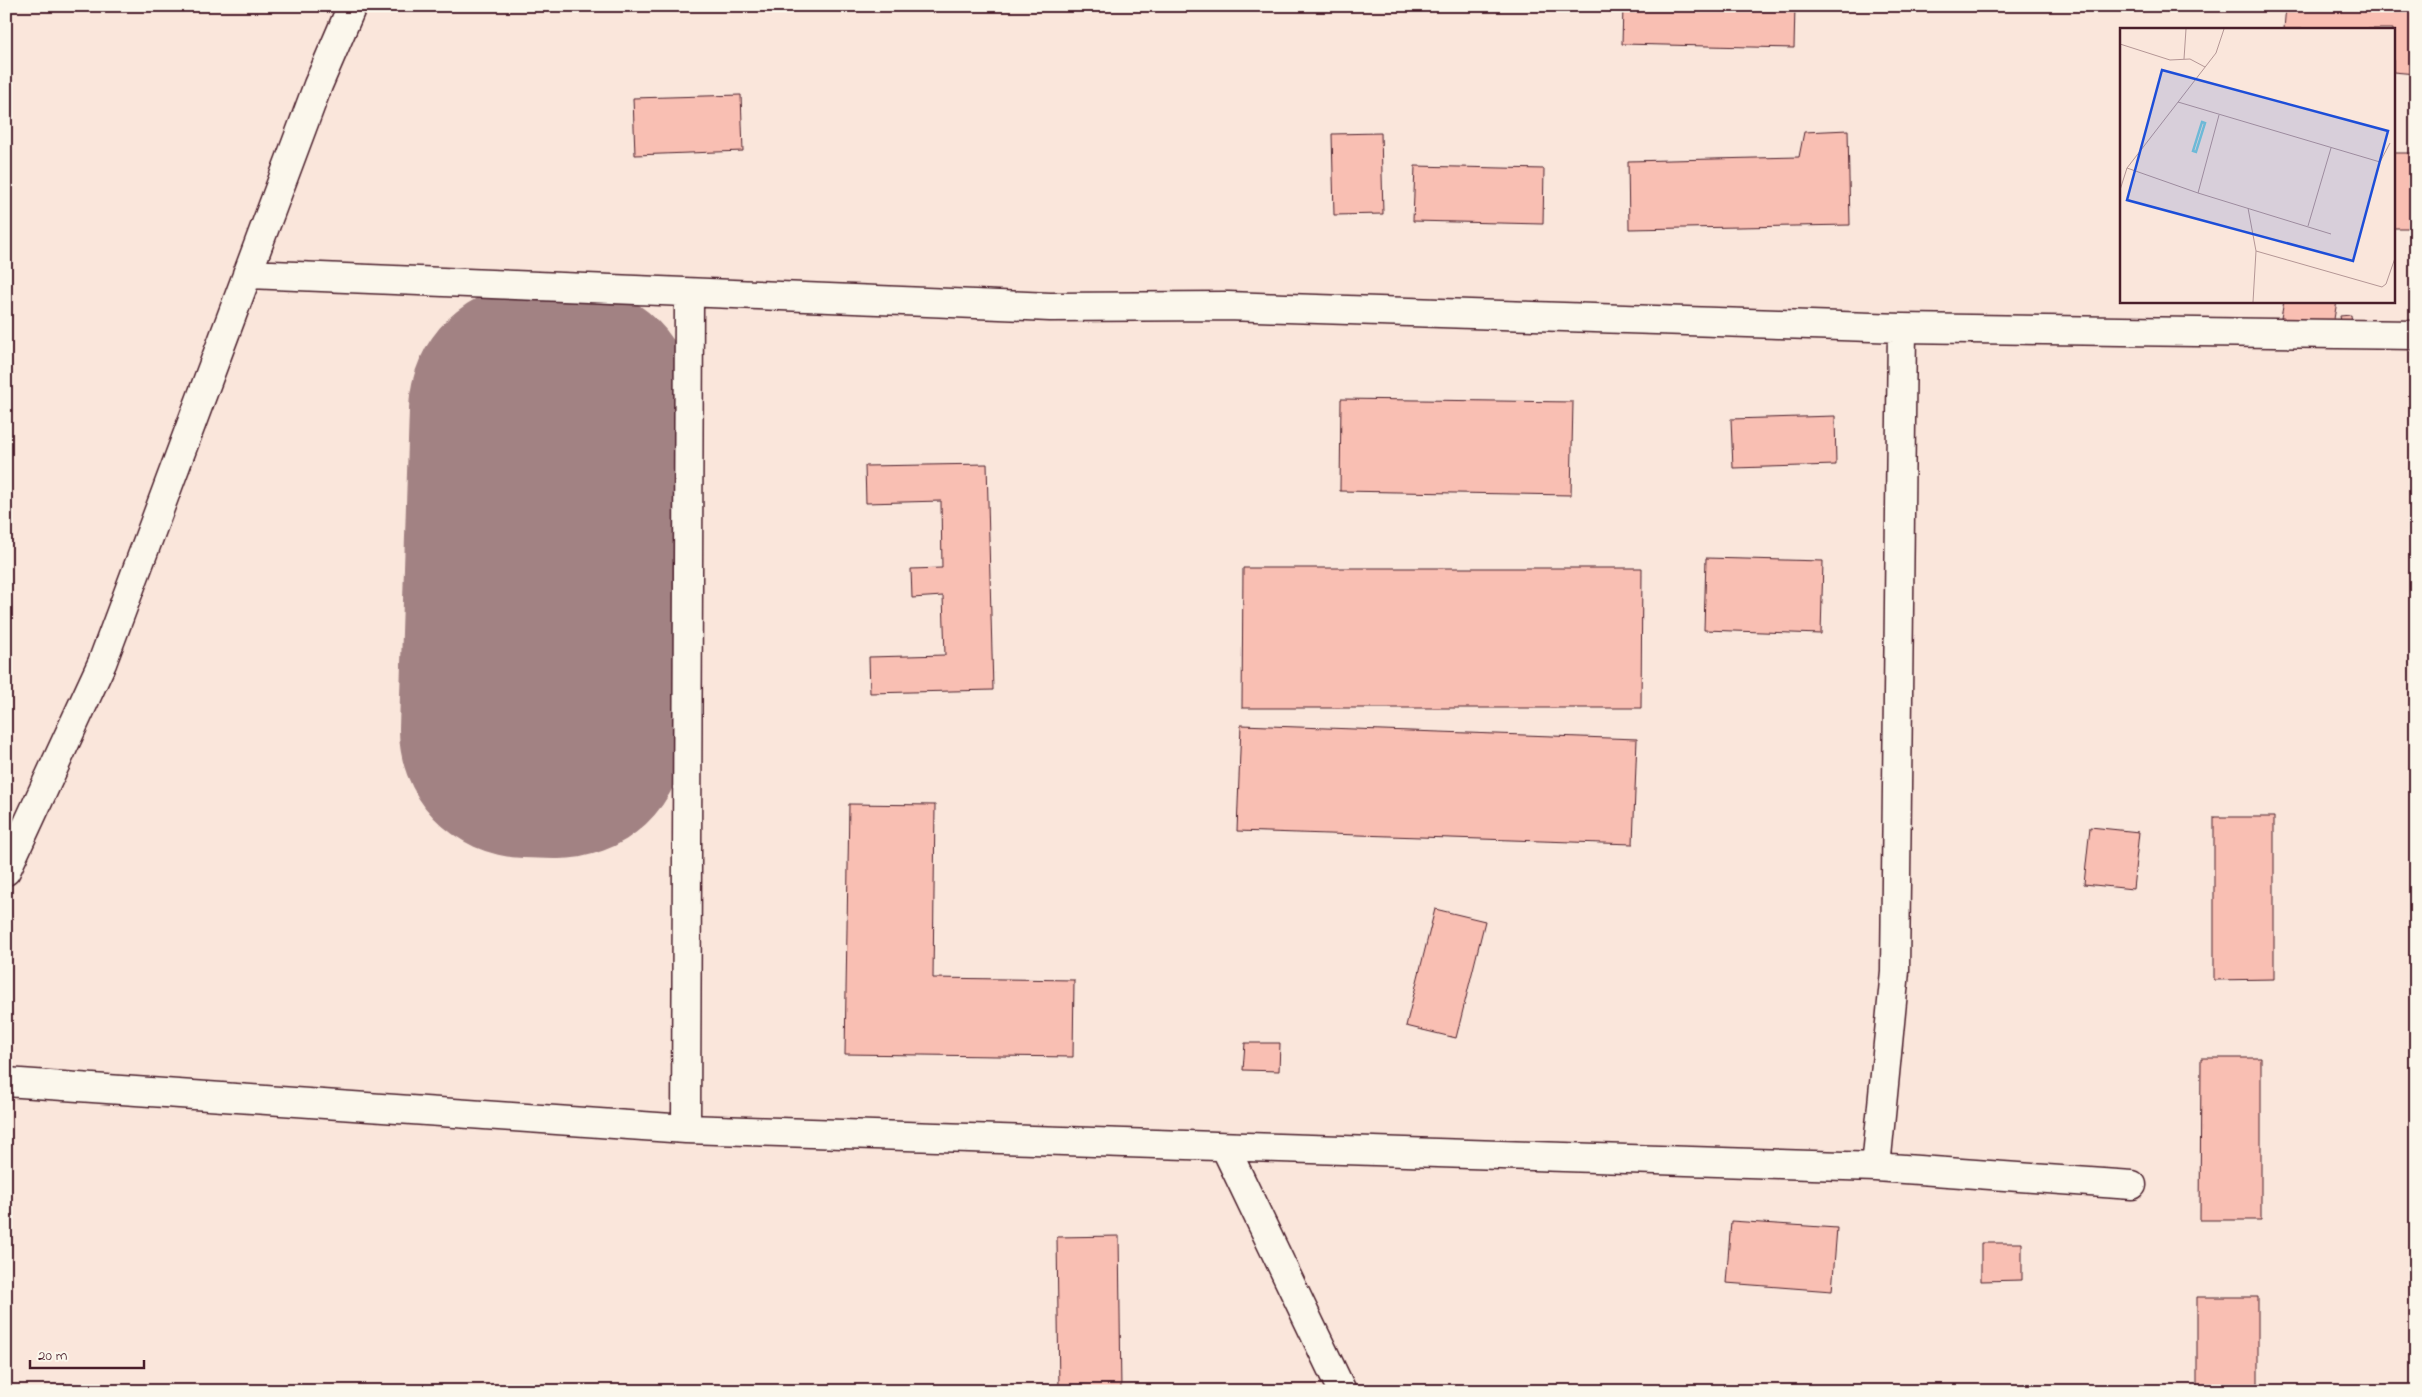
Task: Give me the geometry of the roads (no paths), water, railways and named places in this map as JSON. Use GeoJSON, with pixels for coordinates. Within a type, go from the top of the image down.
{"type":"FeatureCollection","features":[{"type":"Feature","properties":{"kind":"street"},"geometry":{"type":"LineString","coordinates":[[6,871],[102,663],[318,85],[352,6]]}},
{"type":"Feature","properties":{"kind":"street"},"geometry":{"type":"LineString","coordinates":[[247,274],[1050,308],[1227,306],[1902,328],[2416,335]]}},
{"type":"Feature","properties":{"kind":"street"},"geometry":{"type":"LineString","coordinates":[[686,1129],[689,294]]}},
{"type":"Feature","properties":{"kind":"street"},"geometry":{"type":"LineString","coordinates":[[1876,1167],[1895,971],[1902,328]]}},
{"type":"Feature","properties":{"kind":"street"},"geometry":{"type":"LineString","coordinates":[[6,1082],[686,1129],[1876,1167],[2132,1185]]}},
{"type":"Feature","properties":{"kind":"street"},"geometry":{"type":"LineString","coordinates":[[1225,1147],[1342,1391]]}}]}
